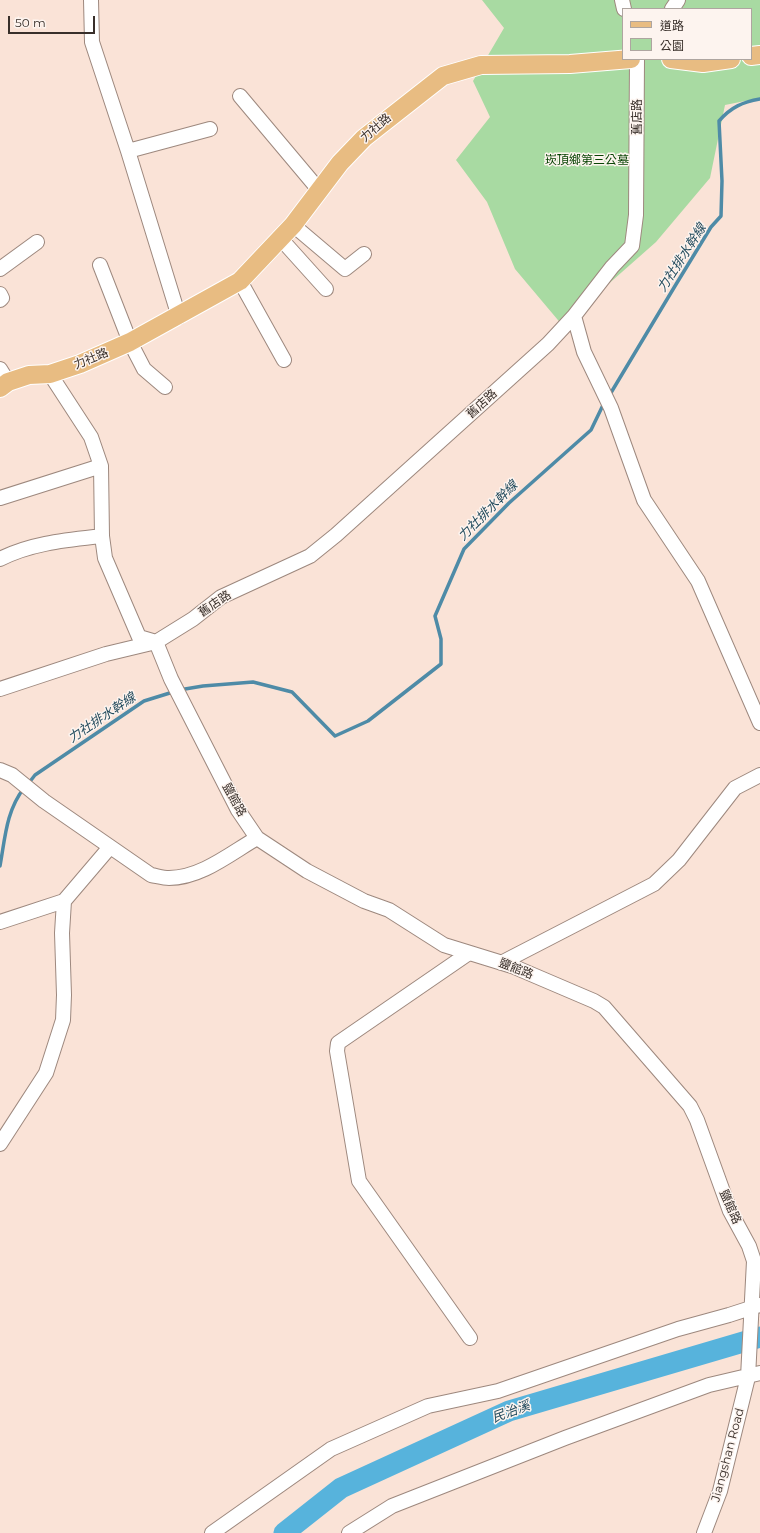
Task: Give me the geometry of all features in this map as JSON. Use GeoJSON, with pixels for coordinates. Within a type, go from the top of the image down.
{"type":"FeatureCollection","features":[{"type":"Feature","properties":{"kind":"main road","name":"力社路"},"geometry":{"type":"LineString","coordinates":[[3,380],[29,375],[50,374],[80,364],[130,342],[179,317],[240,281],[281,239],[340,163],[364,138],[443,76],[481,65],[570,64],[622,60]]}},
{"type":"Feature","properties":{"kind":"main road"},"geometry":{"type":"LineString","coordinates":[[679,60],[703,63],[724,60]]}},
{"type":"Feature","properties":{"kind":"street"},"geometry":{"type":"LineString","coordinates":[[91,0],[92,42],[128,151],[179,317]]}},
{"type":"Feature","properties":{"kind":"street","name":"舊店路"},"geometry":{"type":"LineString","coordinates":[[0,689],[106,654],[156,642],[193,619],[221,597],[310,556],[336,535],[548,344],[574,316],[612,267],[632,246],[636,215],[637,60]]}},
{"type":"Feature","properties":{"kind":"street"},"geometry":{"type":"LineString","coordinates":[[240,96],[320,190]]}},
{"type":"Feature","properties":{"kind":"street"},"geometry":{"type":"LineString","coordinates":[[128,151],[210,128]]}},
{"type":"Feature","properties":{"kind":"street"},"geometry":{"type":"LineString","coordinates":[[293,225],[345,269],[364,254]]}},
{"type":"Feature","properties":{"kind":"street"},"geometry":{"type":"LineString","coordinates":[[281,239],[326,289]]}},
{"type":"Feature","properties":{"kind":"street"},"geometry":{"type":"LineString","coordinates":[[0,269],[37,242]]}},
{"type":"Feature","properties":{"kind":"street"},"geometry":{"type":"LineString","coordinates":[[100,265],[130,342],[144,369],[165,387]]}},
{"type":"Feature","properties":{"kind":"street"},"geometry":{"type":"LineString","coordinates":[[240,281],[284,360]]}},
{"type":"Feature","properties":{"kind":"street"},"geometry":{"type":"LineString","coordinates":[[0,294],[2,298],[0,300]]}},
{"type":"Feature","properties":{"kind":"street"},"geometry":{"type":"LineString","coordinates":[[574,316],[584,352],[611,408],[644,500],[698,581],[760,724]]}},
{"type":"Feature","properties":{"kind":"street"},"geometry":{"type":"LineString","coordinates":[[50,374],[91,437],[101,466],[102,536],[105,558],[139,637],[156,642]]}},
{"type":"Feature","properties":{"kind":"street"},"geometry":{"type":"LineString","coordinates":[[0,498],[101,466]]}},
{"type":"Feature","properties":{"kind":"street"},"geometry":{"type":"LineString","coordinates":[[0,559],[12,553],[58,541],[102,536]]}},
{"type":"Feature","properties":{"kind":"street","name":"鹽館路"},"geometry":{"type":"LineString","coordinates":[[156,642],[181,700],[238,810],[257,838],[307,871],[364,901],[389,910],[444,945],[501,963],[594,1001],[604,1007],[690,1106],[697,1120],[730,1211],[749,1246],[754,1261],[754,1375]]}},
{"type":"Feature","properties":{"kind":"street"},"geometry":{"type":"LineString","coordinates":[[0,770],[18,779],[44,801],[151,875],[168,878],[186,876],[201,871],[257,838]]}},
{"type":"Feature","properties":{"kind":"street"},"geometry":{"type":"LineString","coordinates":[[501,963],[654,884],[679,860],[735,788],[760,775]]}},
{"type":"Feature","properties":{"kind":"street"},"geometry":{"type":"LineString","coordinates":[[0,922],[64,901],[110,847]]}},
{"type":"Feature","properties":{"kind":"street"},"geometry":{"type":"LineString","coordinates":[[0,1144],[46,1073],[63,1020],[64,995],[62,933],[64,901]]}},
{"type":"Feature","properties":{"kind":"street"},"geometry":{"type":"LineString","coordinates":[[469,953],[338,1043],[337,1051],[359,1181],[470,1338]]}},
{"type":"Feature","properties":{"kind":"street"},"geometry":{"type":"LineString","coordinates":[[212,1533],[331,1450],[428,1406],[498,1391],[664,1334],[754,1309]]}},
{"type":"Feature","properties":{"kind":"street"},"geometry":{"type":"LineString","coordinates":[[349,1533],[392,1506],[565,1438],[709,1385],[754,1375]]}},
{"type":"Feature","properties":{"kind":"street","name":"Jiangshan Road"},"geometry":{"type":"LineString","coordinates":[[704,1533],[720,1491],[754,1375]]}},
{"type":"Feature","properties":{"kind":"green space","name":"崁頂鄉第三公墓"},"geometry":{"type":"Polygon","coordinates":[[[482,0],[760,0],[760,98],[725,105],[710,178],[656,242],[588,302],[568,332],[515,269],[487,202],[456,160],[490,117],[473,81],[504,28],[482,0]]]}},
{"type":"Feature","properties":{"kind":"waterway","name":"力社排水幹線"},"geometry":{"type":"LineString","coordinates":[[609,396],[711,227],[721,216],[722,181],[719,121],[728,112],[738,106],[760,99]]}},
{"type":"Feature","properties":{"kind":"waterway","name":"力社排水幹線"},"geometry":{"type":"LineString","coordinates":[[179,690],[203,686],[253,682],[292,692],[335,736],[368,721],[441,664],[441,639],[435,616],[464,549],[509,503],[591,430],[604,403]]}},
{"type":"Feature","properties":{"kind":"waterway","name":"力社排水幹線"},"geometry":{"type":"LineString","coordinates":[[28,784],[35,775],[144,701],[173,692]]}},
{"type":"Feature","properties":{"kind":"waterway","name":"力社排水幹線"},"geometry":{"type":"LineString","coordinates":[[0,866],[7,826],[13,806],[24,788]]}},
{"type":"Feature","properties":{"kind":"waterway","name":"民治溪"},"geometry":{"type":"LineString","coordinates":[[284,1533],[341,1488],[509,1411],[760,1337]]}}]}
